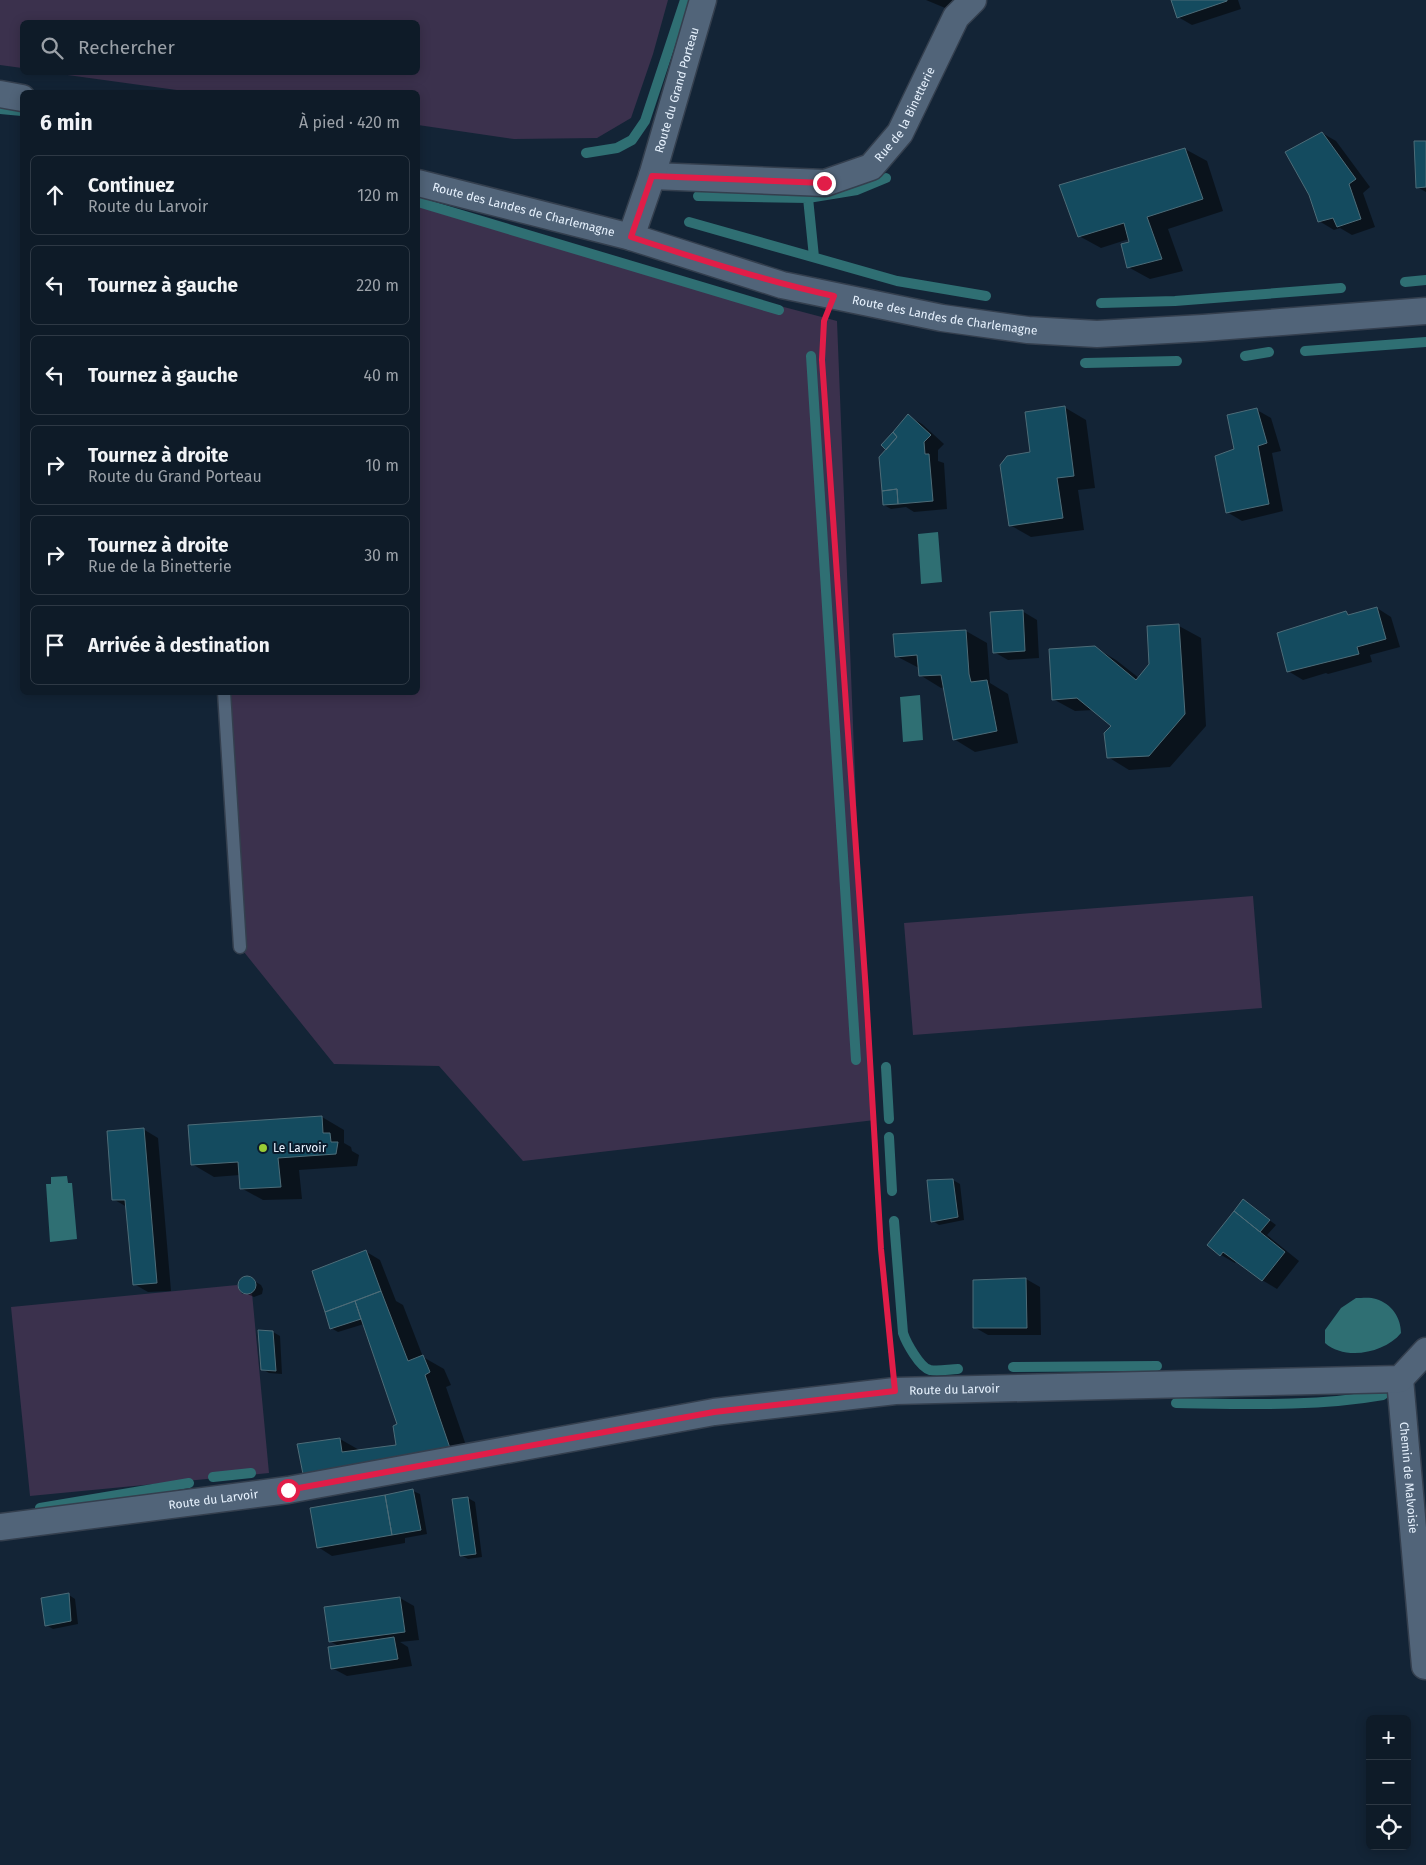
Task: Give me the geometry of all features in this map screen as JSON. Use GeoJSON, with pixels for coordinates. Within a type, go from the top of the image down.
{"type":"FeatureCollection","features":[{"type":"Feature","properties":{"kind":"street","name":"Route du Grand Porteau"},"geometry":{"type":"LineString","coordinates":[[631,237],[652,176],[703,0]]}},
{"type":"Feature","properties":{"kind":"street","name":"Rue de la Binetterie"},"geometry":{"type":"LineString","coordinates":[[652,176],[824,183],[871,167],[900,133],[956,17],[973,0]]}},
{"type":"Feature","properties":{"kind":"street"},"geometry":{"type":"LineString","coordinates":[[0,94],[20,98]]}},
{"type":"Feature","properties":{"kind":"street","name":"Route des Landes de Charlemagne"},"geometry":{"type":"LineString","coordinates":[[420,184],[631,237],[758,278],[942,318],[1028,330],[1096,334],[1426,311]]}},
{"type":"Feature","properties":{"kind":"street"},"geometry":{"type":"LineString","coordinates":[[1400,1379],[1426,1351]]}},
{"type":"Feature","properties":{"kind":"street","name":"Route du Larvoir"},"geometry":{"type":"LineString","coordinates":[[0,1527],[288,1490],[714,1412],[895,1391],[1400,1379]]}},
{"type":"Feature","properties":{"kind":"street","name":"Chemin de Malvoisie"},"geometry":{"type":"LineString","coordinates":[[1400,1379],[1425,1666]]}},
{"type":"Feature","properties":{"kind":"lane"},"geometry":{"type":"LineString","coordinates":[[224,695],[240,946]]}},
{"type":"Feature","properties":{"kind":"path"},"geometry":{"type":"LineString","coordinates":[[834,296],[824,321],[822,360],[866,992],[881,1249],[895,1391]]}},
{"type":"Feature","properties":{"kind":"shaded area"},"geometry":{"type":"Polygon","coordinates":[[[0,0],[668,0],[653,54],[631,118],[597,138],[514,139],[420,125],[420,90],[176,90],[68,75],[420,75],[420,20],[20,20],[20,68],[0,65],[0,0]]]}},
{"type":"Feature","properties":{"kind":"shaded area"},"geometry":{"type":"Polygon","coordinates":[[[420,203],[632,267],[837,321],[865,1027],[875,1120],[523,1161],[439,1066],[334,1064],[240,947],[224,695],[420,695],[420,203]]]}},
{"type":"Feature","properties":{"kind":"shaded area"},"geometry":{"type":"Polygon","coordinates":[[[938,532],[942,582],[921,584],[918,534],[938,532]]]}},
{"type":"Feature","properties":{"kind":"shaded area"},"geometry":{"type":"Polygon","coordinates":[[[920,695],[923,740],[903,742],[900,697],[920,695]]]}},
{"type":"Feature","properties":{"kind":"shaded area"},"geometry":{"type":"Polygon","coordinates":[[[1253,896],[1262,1008],[913,1035],[904,923],[1253,896]]]}},
{"type":"Feature","properties":{"kind":"shaded area"},"geometry":{"type":"Polygon","coordinates":[[[67,1176],[68,1183],[72,1183],[77,1239],[50,1242],[46,1184],[51,1184],[51,1177],[67,1176]]]}},
{"type":"Feature","properties":{"kind":"shaded area"},"geometry":{"type":"Polygon","coordinates":[[[237,1285],[242,1294],[252,1293],[269,1473],[30,1496],[11,1307],[237,1285]]]}},
{"type":"Feature","properties":{"kind":"shaded area"},"geometry":{"type":"Polygon","coordinates":[[[1356,1298],[1374,1298],[1387,1304],[1397,1317],[1401,1333],[1385,1346],[1364,1352],[1343,1352],[1333,1349],[1325,1343],[1325,1330],[1341,1308],[1356,1298]]]}},
{"type":"Feature","properties":{"kind":"building"},"geometry":{"type":"Polygon","coordinates":[[[1171,0],[1227,0],[1227,1],[1177,18],[1171,0]]]}},
{"type":"Feature","properties":{"kind":"building"},"geometry":{"type":"Polygon","coordinates":[[[1322,132],[1356,179],[1349,184],[1361,219],[1337,227],[1333,218],[1318,222],[1309,195],[1285,152],[1322,132]]]}},
{"type":"Feature","properties":{"kind":"building"},"geometry":{"type":"Polygon","coordinates":[[[1414,141],[1426,141],[1426,187],[1416,188],[1414,141]]]}},
{"type":"Feature","properties":{"kind":"building"},"geometry":{"type":"Polygon","coordinates":[[[1185,148],[1203,199],[1147,217],[1162,259],[1127,268],[1121,244],[1129,242],[1124,223],[1078,237],[1059,185],[1185,148]]]}},
{"type":"Feature","properties":{"kind":"building"},"geometry":{"type":"Polygon","coordinates":[[[1065,406],[1074,476],[1057,478],[1063,518],[1009,526],[1000,465],[1007,456],[1030,452],[1025,412],[1065,406]]]}},
{"type":"Feature","properties":{"kind":"building"},"geometry":{"type":"Polygon","coordinates":[[[1257,408],[1267,443],[1258,446],[1269,504],[1226,513],[1215,456],[1234,449],[1227,415],[1257,408]]]}},
{"type":"Feature","properties":{"kind":"building"},"geometry":{"type":"Polygon","coordinates":[[[908,414],[931,435],[924,442],[925,454],[929,454],[933,501],[898,504],[897,489],[882,491],[879,457],[897,437],[893,432],[908,414]]]}},
{"type":"Feature","properties":{"kind":"building"},"geometry":{"type":"Polygon","coordinates":[[[893,432],[897,437],[886,450],[881,445],[893,432]]]}},
{"type":"Feature","properties":{"kind":"building"},"geometry":{"type":"Polygon","coordinates":[[[897,489],[898,504],[883,505],[882,491],[897,489]]]}},
{"type":"Feature","properties":{"kind":"building"},"geometry":{"type":"Polygon","coordinates":[[[1377,607],[1386,639],[1357,647],[1359,654],[1287,672],[1277,633],[1346,611],[1348,615],[1377,607]]]}},
{"type":"Feature","properties":{"kind":"building"},"geometry":{"type":"Polygon","coordinates":[[[1023,610],[1025,651],[993,653],[990,612],[1023,610]]]}},
{"type":"Feature","properties":{"kind":"building"},"geometry":{"type":"Polygon","coordinates":[[[1179,624],[1185,714],[1149,756],[1107,758],[1104,733],[1111,726],[1077,698],[1052,700],[1049,649],[1095,646],[1136,680],[1149,664],[1147,626],[1179,624]]]}},
{"type":"Feature","properties":{"kind":"building"},"geometry":{"type":"Polygon","coordinates":[[[966,630],[971,682],[987,680],[997,731],[953,740],[941,675],[919,676],[917,655],[895,657],[893,634],[966,630]]]}},
{"type":"Feature","properties":{"kind":"building","name":"Le Larvoir"},"geometry":{"type":"Polygon","coordinates":[[[322,1116],[323,1133],[330,1133],[331,1142],[338,1142],[336,1154],[278,1158],[281,1187],[240,1189],[238,1162],[191,1165],[188,1125],[322,1116]]]}},
{"type":"Feature","properties":{"kind":"building"},"geometry":{"type":"Polygon","coordinates":[[[144,1128],[157,1283],[133,1285],[125,1200],[112,1200],[107,1131],[144,1128]]]}},
{"type":"Feature","properties":{"kind":"building"},"geometry":{"type":"Polygon","coordinates":[[[953,1179],[958,1217],[931,1222],[927,1180],[953,1179]]]}},
{"type":"Feature","properties":{"kind":"building"},"geometry":{"type":"Polygon","coordinates":[[[1243,1199],[1270,1220],[1260,1232],[1234,1211],[1243,1199]]]}},
{"type":"Feature","properties":{"kind":"building"},"geometry":{"type":"Polygon","coordinates":[[[1234,1211],[1285,1252],[1262,1281],[1223,1252],[1220,1256],[1207,1245],[1234,1211]]]}},
{"type":"Feature","properties":{"kind":"building"},"geometry":{"type":"Polygon","coordinates":[[[366,1250],[381,1291],[325,1312],[312,1271],[366,1250]]]}},
{"type":"Feature","properties":{"kind":"building"},"geometry":{"type":"Polygon","coordinates":[[[243,1276],[251,1276],[256,1281],[254,1292],[243,1294],[238,1289],[238,1281],[243,1276]]]}},
{"type":"Feature","properties":{"kind":"building"},"geometry":{"type":"Polygon","coordinates":[[[1026,1278],[1027,1328],[973,1328],[973,1280],[1026,1278]]]}},
{"type":"Feature","properties":{"kind":"building"},"geometry":{"type":"Polygon","coordinates":[[[381,1291],[408,1361],[423,1355],[430,1372],[425,1375],[450,1448],[303,1474],[297,1444],[340,1438],[342,1452],[396,1445],[393,1426],[397,1424],[355,1301],[381,1291]]]}},
{"type":"Feature","properties":{"kind":"building"},"geometry":{"type":"Polygon","coordinates":[[[355,1301],[361,1319],[330,1329],[325,1312],[355,1301]]]}},
{"type":"Feature","properties":{"kind":"building"},"geometry":{"type":"Polygon","coordinates":[[[258,1330],[273,1331],[276,1371],[261,1370],[258,1330]]]}},
{"type":"Feature","properties":{"kind":"building"},"geometry":{"type":"Polygon","coordinates":[[[413,1489],[421,1530],[392,1535],[385,1495],[413,1489]]]}},
{"type":"Feature","properties":{"kind":"building"},"geometry":{"type":"Polygon","coordinates":[[[385,1495],[392,1535],[317,1548],[310,1508],[385,1495]]]}},
{"type":"Feature","properties":{"kind":"building"},"geometry":{"type":"Polygon","coordinates":[[[468,1497],[476,1554],[460,1556],[452,1499],[468,1497]]]}},
{"type":"Feature","properties":{"kind":"building"},"geometry":{"type":"Polygon","coordinates":[[[69,1593],[71,1621],[45,1626],[41,1598],[69,1593]]]}},
{"type":"Feature","properties":{"kind":"building"},"geometry":{"type":"Polygon","coordinates":[[[400,1597],[405,1632],[329,1642],[324,1607],[400,1597]]]}},
{"type":"Feature","properties":{"kind":"building"},"geometry":{"type":"Polygon","coordinates":[[[394,1637],[398,1659],[331,1669],[328,1647],[394,1637]]]}},
{"type":"Feature","properties":{"kind":"waterway"},"geometry":{"type":"LineString","coordinates":[[586,153],[617,148],[632,140],[645,121],[685,0]]}},
{"type":"Feature","properties":{"kind":"waterway"},"geometry":{"type":"LineString","coordinates":[[0,109],[20,111]]}},
{"type":"Feature","properties":{"kind":"waterway"},"geometry":{"type":"LineString","coordinates":[[814,257],[808,198],[857,190],[886,178]]}},
{"type":"Feature","properties":{"kind":"waterway"},"geometry":{"type":"LineString","coordinates":[[698,196],[808,198]]}},
{"type":"Feature","properties":{"kind":"waterway"},"geometry":{"type":"LineString","coordinates":[[420,203],[779,310]]}},
{"type":"Feature","properties":{"kind":"waterway"},"geometry":{"type":"LineString","coordinates":[[689,222],[897,281],[986,296]]}},
{"type":"Feature","properties":{"kind":"waterway"},"geometry":{"type":"LineString","coordinates":[[1405,282],[1426,280]]}},
{"type":"Feature","properties":{"kind":"waterway"},"geometry":{"type":"LineString","coordinates":[[1101,303],[1175,301],[1341,288]]}},
{"type":"Feature","properties":{"kind":"waterway"},"geometry":{"type":"LineString","coordinates":[[1305,351],[1426,342]]}},
{"type":"Feature","properties":{"kind":"waterway"},"geometry":{"type":"LineString","coordinates":[[1245,356],[1269,352]]}},
{"type":"Feature","properties":{"kind":"waterway"},"geometry":{"type":"LineString","coordinates":[[811,356],[856,1060]]}},
{"type":"Feature","properties":{"kind":"waterway"},"geometry":{"type":"LineString","coordinates":[[1085,363],[1177,361]]}},
{"type":"Feature","properties":{"kind":"waterway"},"geometry":{"type":"LineString","coordinates":[[886,1067],[889,1119]]}},
{"type":"Feature","properties":{"kind":"waterway"},"geometry":{"type":"LineString","coordinates":[[889,1137],[892,1191]]}},
{"type":"Feature","properties":{"kind":"waterway"},"geometry":{"type":"LineString","coordinates":[[894,1221],[903,1333],[914,1354],[926,1368],[937,1371],[958,1369]]}},
{"type":"Feature","properties":{"kind":"waterway"},"geometry":{"type":"LineString","coordinates":[[1013,1367],[1157,1366]]}},
{"type":"Feature","properties":{"kind":"waterway"},"geometry":{"type":"LineString","coordinates":[[1176,1403],[1306,1403],[1383,1395]]}},
{"type":"Feature","properties":{"kind":"waterway"},"geometry":{"type":"LineString","coordinates":[[213,1477],[251,1473]]}},
{"type":"Feature","properties":{"kind":"waterway"},"geometry":{"type":"LineString","coordinates":[[40,1508],[189,1483]]}},
{"type":"Feature","properties":{"kind":"place","name":"Le Larvoir"},"geometry":{"type":"Point","coordinates":[263,1148]}},
{"type":"Feature","properties":{"kind":"route"},"geometry":{"type":"LineString","coordinates":[[288,1490],[714,1412],[895,1391],[881,1249],[866,992],[822,360],[824,321],[834,296],[782,285],[631,237],[652,176],[824,183]]}}]}
